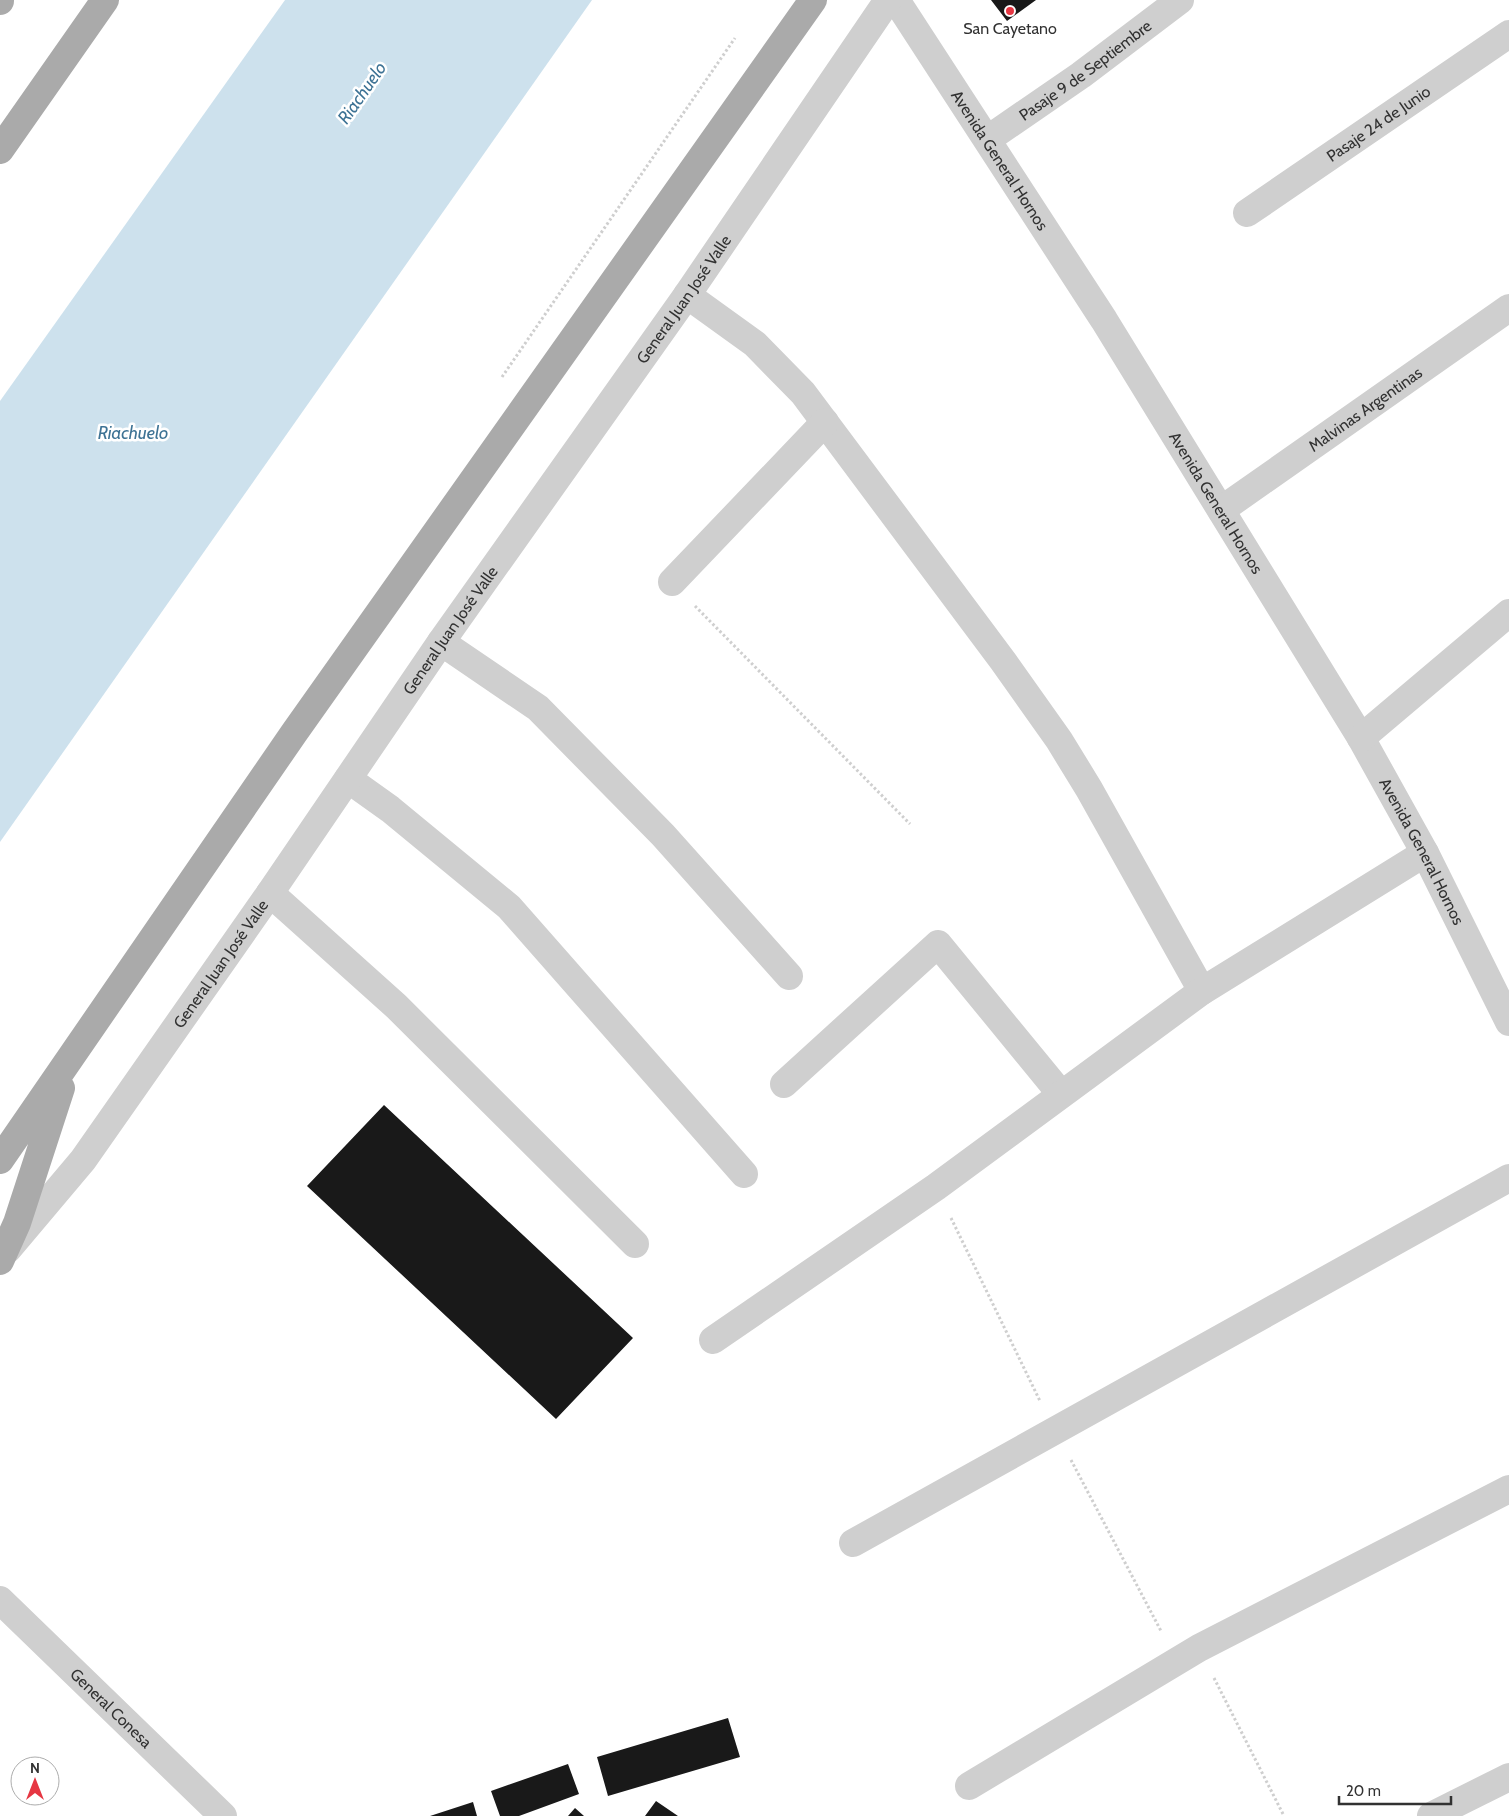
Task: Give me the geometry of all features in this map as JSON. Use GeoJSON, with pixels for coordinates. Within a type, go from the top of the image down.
{"type":"FeatureCollection","features":[{"type":"Feature","properties":{"kind":"main road"},"geometry":{"type":"LineString","coordinates":[[0,150],[104,0]]}},
{"type":"Feature","properties":{"kind":"main road","name":"General Juan José Valle"},"geometry":{"type":"LineString","coordinates":[[0,1160],[294,733],[813,0]]}},
{"type":"Feature","properties":{"kind":"main road","name":"General Juan José Valle"},"geometry":{"type":"LineString","coordinates":[[2,1257],[71,1058]]}},
{"type":"Feature","properties":{"kind":"street","name":"General Juan José Valle"},"geometry":{"type":"LineString","coordinates":[[2,1257],[83,1160],[270,893],[441,642],[687,295],[888,0]]}},
{"type":"Feature","properties":{"kind":"street","name":"Avenida General Hornos"},"geometry":{"type":"LineString","coordinates":[[896,0],[1104,320],[1362,738],[1425,853],[1509,1022]]}},
{"type":"Feature","properties":{"kind":"street","name":"Pasaje 9 de Septiembre"},"geometry":{"type":"LineString","coordinates":[[988,139],[1081,74],[1180,0]]}},
{"type":"Feature","properties":{"kind":"street","name":"Pasaje 24 de Junio"},"geometry":{"type":"LineString","coordinates":[[1247,213],[1509,34]]}},
{"type":"Feature","properties":{"kind":"street"},"geometry":{"type":"LineString","coordinates":[[687,295],[760,349],[803,393],[1003,661],[1059,740],[1202,991]]}},
{"type":"Feature","properties":{"kind":"street","name":"Malvinas Argentinas"},"geometry":{"type":"LineString","coordinates":[[1221,510],[1509,308]]}},
{"type":"Feature","properties":{"kind":"street"},"geometry":{"type":"LineString","coordinates":[[672,582],[825,422]]}},
{"type":"Feature","properties":{"kind":"street"},"geometry":{"type":"LineString","coordinates":[[1362,738],[1509,613]]}},
{"type":"Feature","properties":{"kind":"street"},"geometry":{"type":"LineString","coordinates":[[441,642],[538,708],[663,835],[789,976]]}},
{"type":"Feature","properties":{"kind":"street"},"geometry":{"type":"LineString","coordinates":[[348,779],[449,856],[509,906],[744,1174]]}},
{"type":"Feature","properties":{"kind":"street"},"geometry":{"type":"LineString","coordinates":[[713,1340],[936,1187],[1202,991],[1425,853]]}},
{"type":"Feature","properties":{"kind":"street"},"geometry":{"type":"LineString","coordinates":[[270,893],[396,1006],[635,1244]]}},
{"type":"Feature","properties":{"kind":"street"},"geometry":{"type":"LineString","coordinates":[[784,1084],[938,944],[1061,1094]]}},
{"type":"Feature","properties":{"kind":"street"},"geometry":{"type":"LineString","coordinates":[[853,1543],[1509,1178]]}},
{"type":"Feature","properties":{"kind":"street"},"geometry":{"type":"LineString","coordinates":[[970,1786],[1199,1648],[1509,1488]]}},
{"type":"Feature","properties":{"kind":"street","name":"General Conesa"},"geometry":{"type":"LineString","coordinates":[[0,1600],[223,1816]]}},
{"type":"Feature","properties":{"kind":"street"},"geometry":{"type":"LineString","coordinates":[[1431,1816],[1509,1777]]}},
{"type":"Feature","properties":{"kind":"path"},"geometry":{"type":"LineString","coordinates":[[672,582],[910,824]]}},
{"type":"Feature","properties":{"kind":"path"},"geometry":{"type":"LineString","coordinates":[[1199,1648],[1284,1816]]}},
{"type":"Feature","properties":{"kind":"water","name":"Riachuelo"},"geometry":{"type":"Polygon","coordinates":[[[285,0],[592,0],[0,842],[0,401],[285,0]]]}},
{"type":"Feature","properties":{"kind":"building","name":"San Cayetano"},"geometry":{"type":"Polygon","coordinates":[[[991,0],[1036,0],[1007,21],[991,0]]]}},
{"type":"Feature","properties":{"kind":"building"},"geometry":{"type":"Polygon","coordinates":[[[384,1105],[633,1338],[556,1419],[307,1186],[384,1105]]]}},
{"type":"Feature","properties":{"kind":"building"},"geometry":{"type":"Polygon","coordinates":[[[728,1718],[740,1757],[608,1796],[597,1757],[728,1718]]]}},
{"type":"Feature","properties":{"kind":"building"},"geometry":{"type":"Polygon","coordinates":[[[568,1764],[579,1794],[519,1816],[500,1816],[491,1791],[568,1764]]]}},
{"type":"Feature","properties":{"kind":"building"},"geometry":{"type":"Polygon","coordinates":[[[656,1801],[678,1816],[645,1816],[656,1801]]]}},
{"type":"Feature","properties":{"kind":"building"},"geometry":{"type":"Polygon","coordinates":[[[473,1802],[477,1816],[430,1816],[473,1802]]]}},
{"type":"Feature","properties":{"kind":"building"},"geometry":{"type":"Polygon","coordinates":[[[575,1808],[584,1816],[568,1816],[575,1808]]]}},
{"type":"Feature","properties":{"kind":"place","name":"San Cayetano"},"geometry":{"type":"Point","coordinates":[1010,11]}}]}
